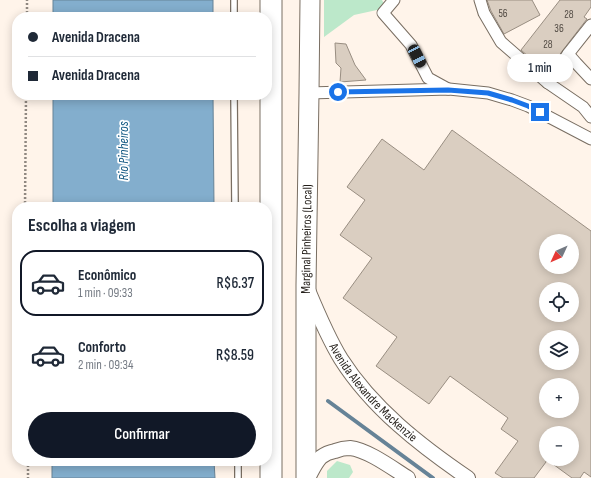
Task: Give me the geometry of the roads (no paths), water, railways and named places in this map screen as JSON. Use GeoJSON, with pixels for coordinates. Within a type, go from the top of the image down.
{"type":"FeatureCollection","features":[{"type":"Feature","properties":{"kind":"highway"},"geometry":{"type":"LineString","coordinates":[[271,0],[271,12]]}},
{"type":"Feature","properties":{"kind":"highway","name":"Marginal Pinheiros (Local)"},"geometry":{"type":"LineString","coordinates":[[307,478],[306,286],[310,0]]}},
{"type":"Feature","properties":{"kind":"highway"},"geometry":{"type":"LineString","coordinates":[[271,100],[271,202]]}},
{"type":"Feature","properties":{"kind":"highway"},"geometry":{"type":"LineString","coordinates":[[271,466],[271,478]]}},
{"type":"Feature","properties":{"kind":"street"},"geometry":{"type":"LineString","coordinates":[[394,0],[383,13],[411,45],[428,78],[448,90]]}},
{"type":"Feature","properties":{"kind":"street"},"geometry":{"type":"LineString","coordinates":[[480,0],[484,13],[501,42],[548,83],[583,107],[591,117]]}},
{"type":"Feature","properties":{"kind":"street"},"geometry":{"type":"LineString","coordinates":[[548,83],[568,54],[591,25]]}},
{"type":"Feature","properties":{"kind":"street"},"geometry":{"type":"LineString","coordinates":[[568,54],[591,79]]}},
{"type":"Feature","properties":{"kind":"street"},"geometry":{"type":"LineString","coordinates":[[309,93],[448,90],[488,93],[528,106],[591,139]]}},
{"type":"Feature","properties":{"kind":"street","name":"Avenida Alexandre Mackenzie"},"geometry":{"type":"LineString","coordinates":[[306,286],[328,337],[341,360],[361,388],[379,407],[407,432],[446,463],[468,478]]}},
{"type":"Feature","properties":{"kind":"street"},"geometry":{"type":"LineString","coordinates":[[307,478],[315,464],[321,458],[340,449],[349,448],[359,450],[369,455],[408,478]]}},
{"type":"Feature","properties":{"kind":"lane"},"geometry":{"type":"LineString","coordinates":[[234,0],[234,12]]}},
{"type":"Feature","properties":{"kind":"lane"},"geometry":{"type":"LineString","coordinates":[[234,100],[235,202]]}},
{"type":"Feature","properties":{"kind":"lane"},"geometry":{"type":"LineString","coordinates":[[238,466],[238,478]]}},
{"type":"Feature","properties":{"kind":"water"},"geometry":{"type":"Polygon","coordinates":[[[53,0],[213,0],[213,12],[53,12],[53,0]]]}},
{"type":"Feature","properties":{"kind":"water","name":"Rio Pinheiros"},"geometry":{"type":"Polygon","coordinates":[[[53,100],[213,100],[214,202],[53,202],[53,100]]]}},
{"type":"Feature","properties":{"kind":"water"},"geometry":{"type":"Polygon","coordinates":[[[52,466],[214,466],[215,478],[52,478],[52,466]]]}},
{"type":"Feature","properties":{"kind":"waterway"},"geometry":{"type":"LineString","coordinates":[[328,401],[433,478]]}}]}
